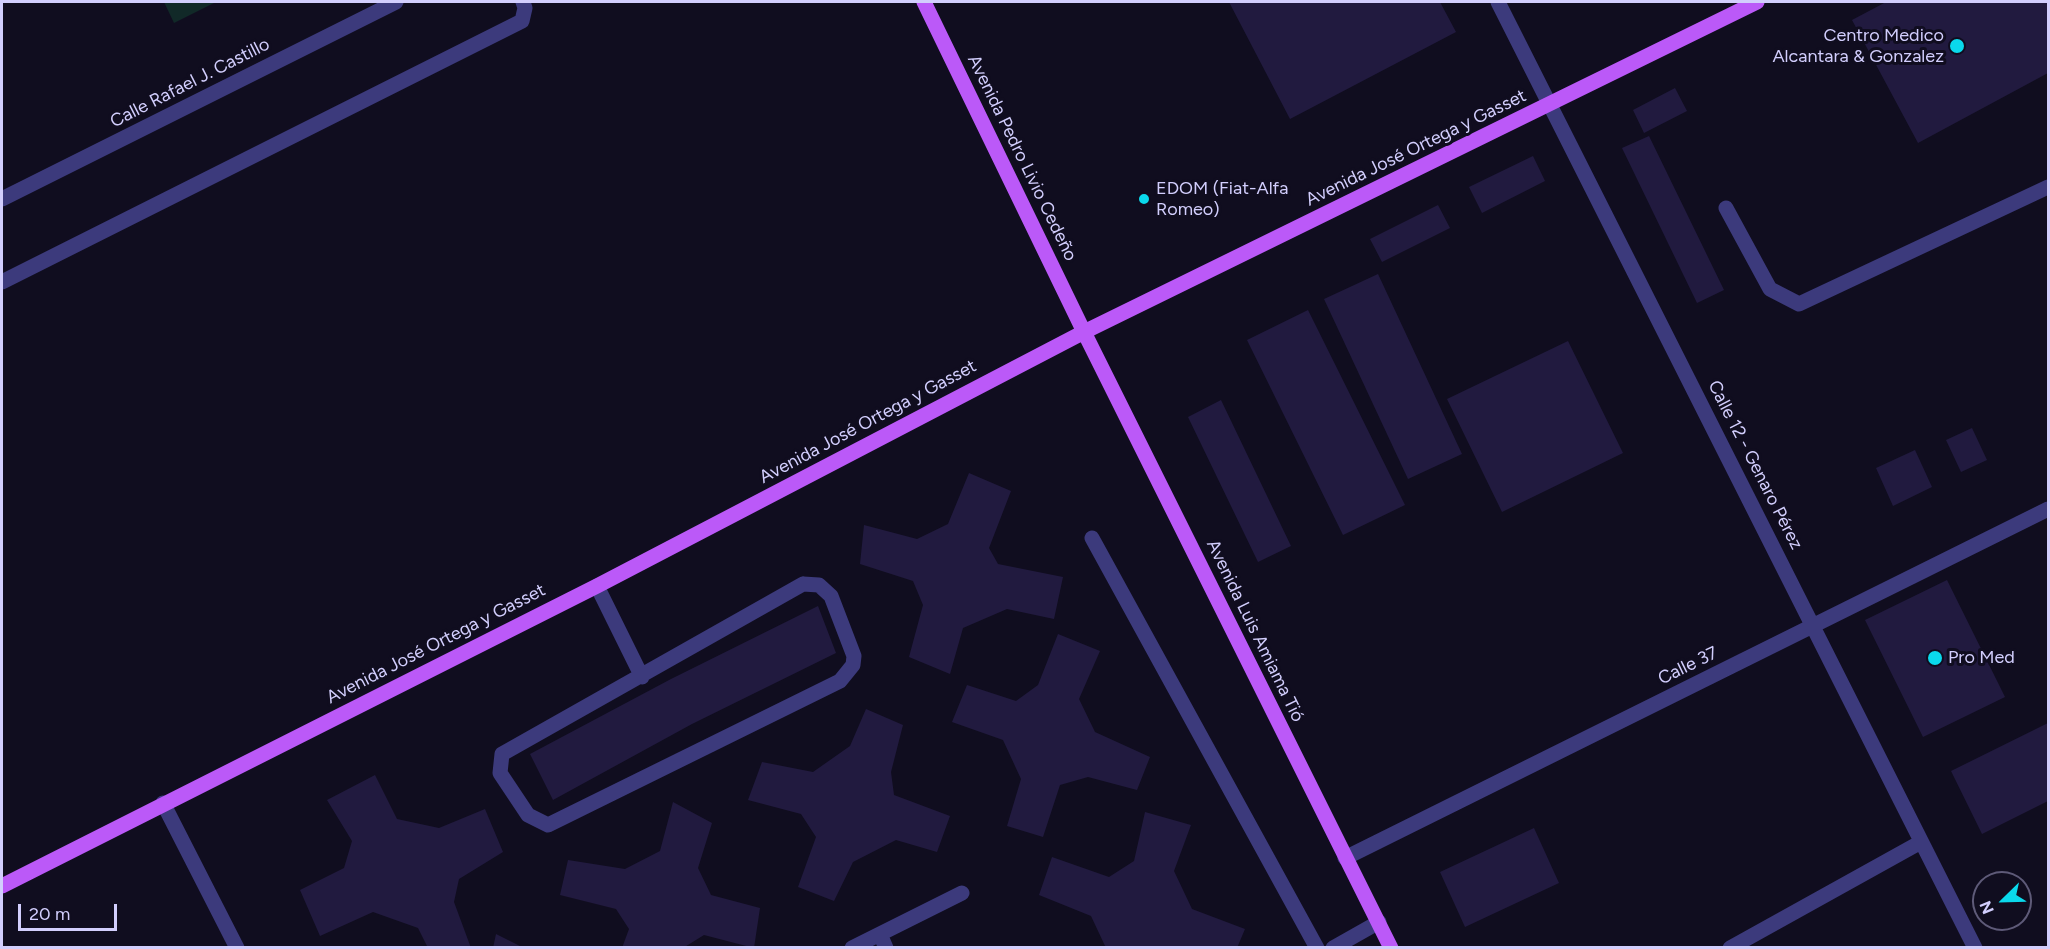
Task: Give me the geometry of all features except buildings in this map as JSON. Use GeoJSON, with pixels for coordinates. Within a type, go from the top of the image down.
{"type":"FeatureCollection","features":[{"type":"Feature","properties":{"kind":"main road","name":"Avenida Pedro Livio Cedeño"},"geometry":{"type":"LineString","coordinates":[[924,2],[1084,332]]}},
{"type":"Feature","properties":{"kind":"main road","name":"Avenida José Ortega y Gasset"},"geometry":{"type":"LineString","coordinates":[[2,886],[597,586],[1084,332],[1757,2]]}},
{"type":"Feature","properties":{"kind":"main road","name":"Avenida Luis Amiama Tió"},"geometry":{"type":"LineString","coordinates":[[1084,332],[1391,948]]}},
{"type":"Feature","properties":{"kind":"street","name":"Calle Rafael J. Castillo"},"geometry":{"type":"LineString","coordinates":[[2,199],[396,2]]}},
{"type":"Feature","properties":{"kind":"street"},"geometry":{"type":"LineString","coordinates":[[2,282],[522,21],[525,8],[523,2]]}},
{"type":"Feature","properties":{"kind":"street","name":"Calle 12 - Genaro Pérez"},"geometry":{"type":"LineString","coordinates":[[1498,2],[1815,625],[1975,948]]}},
{"type":"Feature","properties":{"kind":"street"},"geometry":{"type":"LineString","coordinates":[[1726,208],[1770,289],[1799,304],[2049,187]]}},
{"type":"Feature","properties":{"kind":"street","name":"Calle 37"},"geometry":{"type":"LineString","coordinates":[[1345,858],[2049,509]]}},
{"type":"Feature","properties":{"kind":"street"},"geometry":{"type":"LineString","coordinates":[[1092,538],[1317,948]]}},
{"type":"Feature","properties":{"kind":"street"},"geometry":{"type":"LineString","coordinates":[[803,584],[819,585],[831,596],[854,656],[853,665],[840,681],[559,820],[548,825],[528,815],[500,773],[502,754],[642,677],[803,584]]}},
{"type":"Feature","properties":{"kind":"street"},"geometry":{"type":"LineString","coordinates":[[597,586],[642,677]]}},
{"type":"Feature","properties":{"kind":"street"},"geometry":{"type":"LineString","coordinates":[[163,803],[237,948]]}},
{"type":"Feature","properties":{"kind":"street"},"geometry":{"type":"LineString","coordinates":[[1730,948],[1921,842]]}},
{"type":"Feature","properties":{"kind":"street"},"geometry":{"type":"LineString","coordinates":[[852,948],[883,941],[962,893]]}},
{"type":"Feature","properties":{"kind":"street"},"geometry":{"type":"LineString","coordinates":[[1333,948],[1379,922]]}},
{"type":"Feature","properties":{"kind":"green space"},"geometry":{"type":"Polygon","coordinates":[[[164,2],[216,2],[174,23],[164,2]]]}},
{"type":"Feature","properties":{"kind":"place","name":"Centro Medico Alcantara & Gonzalez"},"geometry":{"type":"Point","coordinates":[1957,46]}},
{"type":"Feature","properties":{"kind":"place","name":"EDOM (Fiat-Alfa Romeo)"},"geometry":{"type":"Point","coordinates":[1144,199]}},
{"type":"Feature","properties":{"kind":"place","name":"Pro Med"},"geometry":{"type":"Point","coordinates":[1935,658]}}]}
